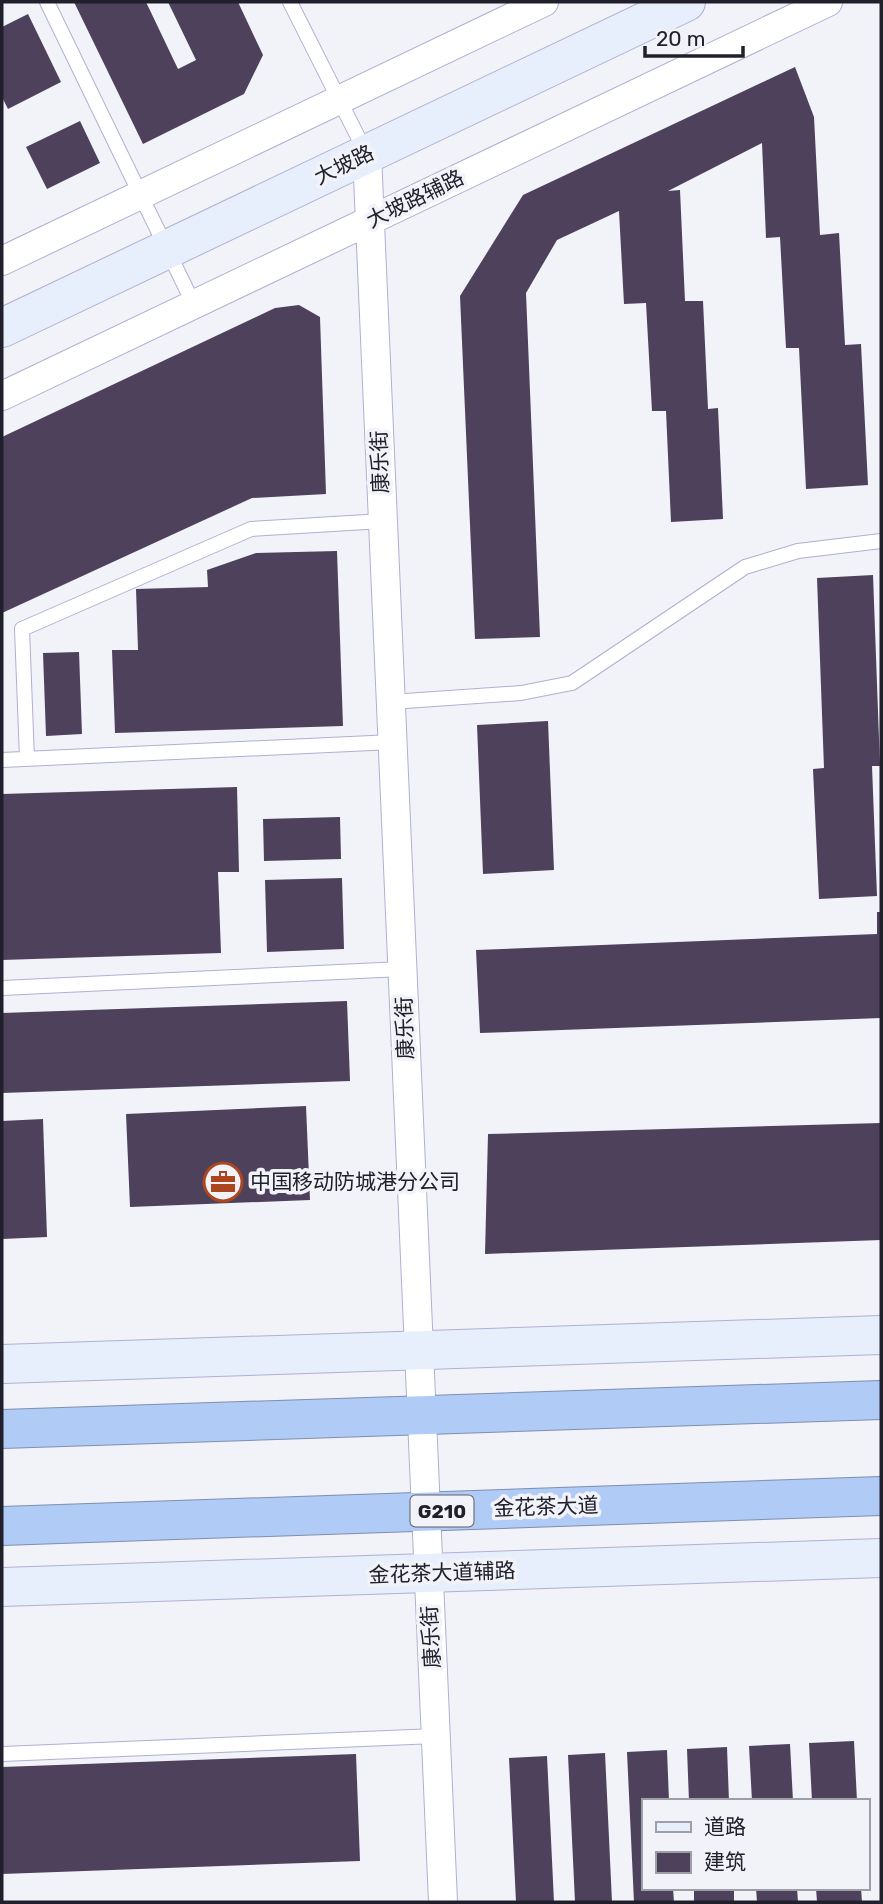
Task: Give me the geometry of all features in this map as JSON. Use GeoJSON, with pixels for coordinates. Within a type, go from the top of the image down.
{"type":"FeatureCollection","features":[{"type":"Feature","properties":{"kind":"highway"},"geometry":{"type":"LineString","coordinates":[[2,1429],[881,1400]]}},
{"type":"Feature","properties":{"kind":"highway","name":"金花茶大道"},"geometry":{"type":"LineString","coordinates":[[2,1526],[881,1496]]}},
{"type":"Feature","properties":{"kind":"street"},"geometry":{"type":"LineString","coordinates":[[2,261],[544,2]]}},
{"type":"Feature","properties":{"kind":"street","name":"大坡路"},"geometry":{"type":"LineString","coordinates":[[2,328],[686,2]]}},
{"type":"Feature","properties":{"kind":"street","name":"大坡路辅路"},"geometry":{"type":"LineString","coordinates":[[2,397],[828,2]]}},
{"type":"Feature","properties":{"kind":"street","name":"康乐街"},"geometry":{"type":"LineString","coordinates":[[367,154],[443,1902]]}},
{"type":"Feature","properties":{"kind":"street"},"geometry":{"type":"LineString","coordinates":[[2,1364],[881,1335]]}},
{"type":"Feature","properties":{"kind":"street","name":"金花茶大道辅路"},"geometry":{"type":"LineString","coordinates":[[2,1587],[881,1558]]}},
{"type":"Feature","properties":{"kind":"lane"},"geometry":{"type":"LineString","coordinates":[[47,2],[194,305]]}},
{"type":"Feature","properties":{"kind":"lane"},"geometry":{"type":"LineString","coordinates":[[290,2],[367,154]]}},
{"type":"Feature","properties":{"kind":"lane"},"geometry":{"type":"LineString","coordinates":[[27,759],[23,629],[251,529],[383,521]]}},
{"type":"Feature","properties":{"kind":"lane"},"geometry":{"type":"LineString","coordinates":[[391,702],[520,693],[572,683],[745,567],[798,551],[881,541]]}},
{"type":"Feature","properties":{"kind":"lane"},"geometry":{"type":"LineString","coordinates":[[2,760],[393,742]]}},
{"type":"Feature","properties":{"kind":"lane"},"geometry":{"type":"LineString","coordinates":[[2,988],[402,969]]}},
{"type":"Feature","properties":{"kind":"lane"},"geometry":{"type":"LineString","coordinates":[[2,1755],[436,1736]]}},
{"type":"Feature","properties":{"kind":"building"},"geometry":{"type":"Polygon","coordinates":[[[74,2],[146,2],[178,69],[196,60],[168,2],[238,2],[263,55],[244,94],[143,144],[74,2]]]}},
{"type":"Feature","properties":{"kind":"building"},"geometry":{"type":"Polygon","coordinates":[[[28,14],[61,82],[8,109],[2,97],[2,27],[28,14]]]}},
{"type":"Feature","properties":{"kind":"building"},"geometry":{"type":"Polygon","coordinates":[[[795,67],[814,117],[820,235],[839,233],[845,345],[861,344],[868,485],[806,489],[799,348],[786,348],[780,237],[766,238],[762,143],[668,191],[680,190],[685,301],[703,301],[708,409],[718,408],[723,519],[671,522],[666,411],[652,411],[646,303],[624,304],[619,211],[557,240],[526,293],[540,637],[475,639],[460,296],[523,195],[795,67]]]}},
{"type":"Feature","properties":{"kind":"building"},"geometry":{"type":"Polygon","coordinates":[[[80,121],[100,163],[47,189],[26,147],[80,121]]]}},
{"type":"Feature","properties":{"kind":"building"},"geometry":{"type":"Polygon","coordinates":[[[299,305],[320,317],[326,494],[252,498],[2,613],[2,437],[275,308],[299,305]]]}},
{"type":"Feature","properties":{"kind":"building"},"geometry":{"type":"Polygon","coordinates":[[[337,551],[343,726],[115,733],[112,650],[138,650],[136,589],[208,587],[207,570],[256,553],[337,551]]]}},
{"type":"Feature","properties":{"kind":"building"},"geometry":{"type":"Polygon","coordinates":[[[873,575],[880,766],[872,766],[877,896],[819,899],[813,769],[824,768],[817,578],[873,575]]]}},
{"type":"Feature","properties":{"kind":"building"},"geometry":{"type":"Polygon","coordinates":[[[79,652],[82,734],[46,736],[43,653],[79,652]]]}},
{"type":"Feature","properties":{"kind":"building"},"geometry":{"type":"Polygon","coordinates":[[[548,721],[554,870],[483,874],[477,725],[548,721]]]}},
{"type":"Feature","properties":{"kind":"building"},"geometry":{"type":"Polygon","coordinates":[[[237,787],[239,872],[218,872],[221,953],[2,960],[2,794],[237,787]]]}},
{"type":"Feature","properties":{"kind":"building"},"geometry":{"type":"Polygon","coordinates":[[[340,817],[341,859],[264,861],[263,819],[340,817]]]}},
{"type":"Feature","properties":{"kind":"building"},"geometry":{"type":"Polygon","coordinates":[[[342,878],[344,949],[267,952],[265,880],[342,878]]]}},
{"type":"Feature","properties":{"kind":"building"},"geometry":{"type":"Polygon","coordinates":[[[877,912],[881,912],[881,1018],[480,1033],[476,950],[877,934],[877,912]]]}},
{"type":"Feature","properties":{"kind":"building"},"geometry":{"type":"Polygon","coordinates":[[[347,1001],[350,1081],[2,1093],[2,1013],[347,1001]]]}},
{"type":"Feature","properties":{"kind":"building"},"geometry":{"type":"Polygon","coordinates":[[[306,1106],[310,1200],[130,1207],[126,1114],[306,1106]]]}},
{"type":"Feature","properties":{"kind":"building"},"geometry":{"type":"Polygon","coordinates":[[[43,1119],[47,1237],[2,1239],[2,1121],[43,1119]]]}},
{"type":"Feature","properties":{"kind":"building"},"geometry":{"type":"Polygon","coordinates":[[[881,1123],[881,1240],[485,1254],[488,1134],[881,1123]]]}},
{"type":"Feature","properties":{"kind":"building"},"geometry":{"type":"Polygon","coordinates":[[[854,1741],[857,1799],[812,1799],[809,1743],[854,1741]]]}},
{"type":"Feature","properties":{"kind":"building"},"geometry":{"type":"Polygon","coordinates":[[[790,1744],[793,1799],[752,1799],[749,1746],[790,1744]]]}},
{"type":"Feature","properties":{"kind":"building"},"geometry":{"type":"Polygon","coordinates":[[[727,1747],[729,1799],[689,1799],[687,1749],[727,1747]]]}},
{"type":"Feature","properties":{"kind":"building"},"geometry":{"type":"Polygon","coordinates":[[[667,1750],[669,1799],[642,1799],[642,1890],[673,1890],[674,1902],[634,1902],[627,1752],[667,1750]]]}},
{"type":"Feature","properties":{"kind":"building"},"geometry":{"type":"Polygon","coordinates":[[[605,1753],[612,1902],[575,1902],[568,1755],[605,1753]]]}},
{"type":"Feature","properties":{"kind":"building"},"geometry":{"type":"Polygon","coordinates":[[[356,1754],[360,1861],[2,1874],[2,1767],[356,1754]]]}},
{"type":"Feature","properties":{"kind":"building"},"geometry":{"type":"Polygon","coordinates":[[[547,1756],[554,1902],[516,1902],[509,1758],[547,1756]]]}},
{"type":"Feature","properties":{"kind":"building"},"geometry":{"type":"Polygon","coordinates":[[[694,1890],[734,1890],[734,1902],[694,1902],[694,1890]]]}},
{"type":"Feature","properties":{"kind":"building"},"geometry":{"type":"Polygon","coordinates":[[[756,1890],[797,1890],[798,1902],[757,1902],[756,1890]]]}},
{"type":"Feature","properties":{"kind":"building"},"geometry":{"type":"Polygon","coordinates":[[[816,1890],[861,1890],[862,1902],[817,1902],[816,1890]]]}},
{"type":"Feature","properties":{"kind":"place","name":"中国移动防城港分公司"},"geometry":{"type":"Point","coordinates":[223,1182]}}]}
